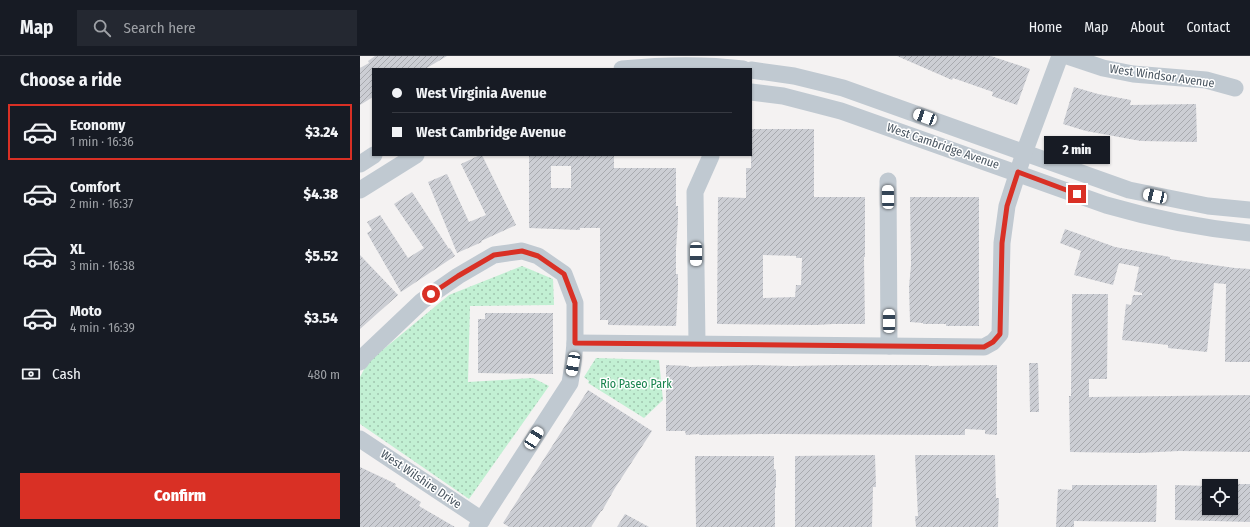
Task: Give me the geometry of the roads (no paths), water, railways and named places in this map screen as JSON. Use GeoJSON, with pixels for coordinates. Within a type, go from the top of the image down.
{"type":"FeatureCollection","features":[{"type":"Feature","properties":{"kind":"street"},"geometry":{"type":"LineString","coordinates":[[575,343],[984,347],[993,342],[1000,334],[1002,243],[1007,206],[1024,153],[1060,56]]}},
{"type":"Feature","properties":{"kind":"street","name":"West Windsor Avenue"},"geometry":{"type":"LineString","coordinates":[[1067,56],[1103,68],[1133,74],[1206,80],[1235,88]]}},
{"type":"Feature","properties":{"kind":"street"},"geometry":{"type":"LineString","coordinates":[[630,68],[663,64],[732,68]]}},
{"type":"Feature","properties":{"kind":"street","name":"West Cambridge Avenue"},"geometry":{"type":"LineString","coordinates":[[752,70],[794,76],[843,88],[1129,190],[1208,206],[1250,210]]}},
{"type":"Feature","properties":{"kind":"street","name":"West Cambridge Avenue"},"geometry":{"type":"LineString","coordinates":[[752,92],[783,96],[818,104],[1018,172],[1106,205],[1161,220],[1250,233]]}},
{"type":"Feature","properties":{"kind":"street"},"geometry":{"type":"LineString","coordinates":[[360,164],[372,156]]}},
{"type":"Feature","properties":{"kind":"street"},"geometry":{"type":"LineString","coordinates":[[360,190],[414,156]]}},
{"type":"Feature","properties":{"kind":"street"},"geometry":{"type":"LineString","coordinates":[[697,343],[694,192],[711,156]]}},
{"type":"Feature","properties":{"kind":"street"},"geometry":{"type":"LineString","coordinates":[[888,182],[889,346]]}},
{"type":"Feature","properties":{"kind":"street"},"geometry":{"type":"LineString","coordinates":[[360,362],[364,356],[422,300],[458,276],[494,255],[522,251],[538,256],[564,274],[575,303],[575,343],[570,382],[479,524]]}},
{"type":"Feature","properties":{"kind":"street","name":"West Wilshire Drive"},"geometry":{"type":"LineString","coordinates":[[360,439],[479,524]]}},
{"type":"Feature","properties":{"kind":"park label","name":"Rio Paseo Park"},"geometry":{"type":"Point","coordinates":[636,384]}}]}
